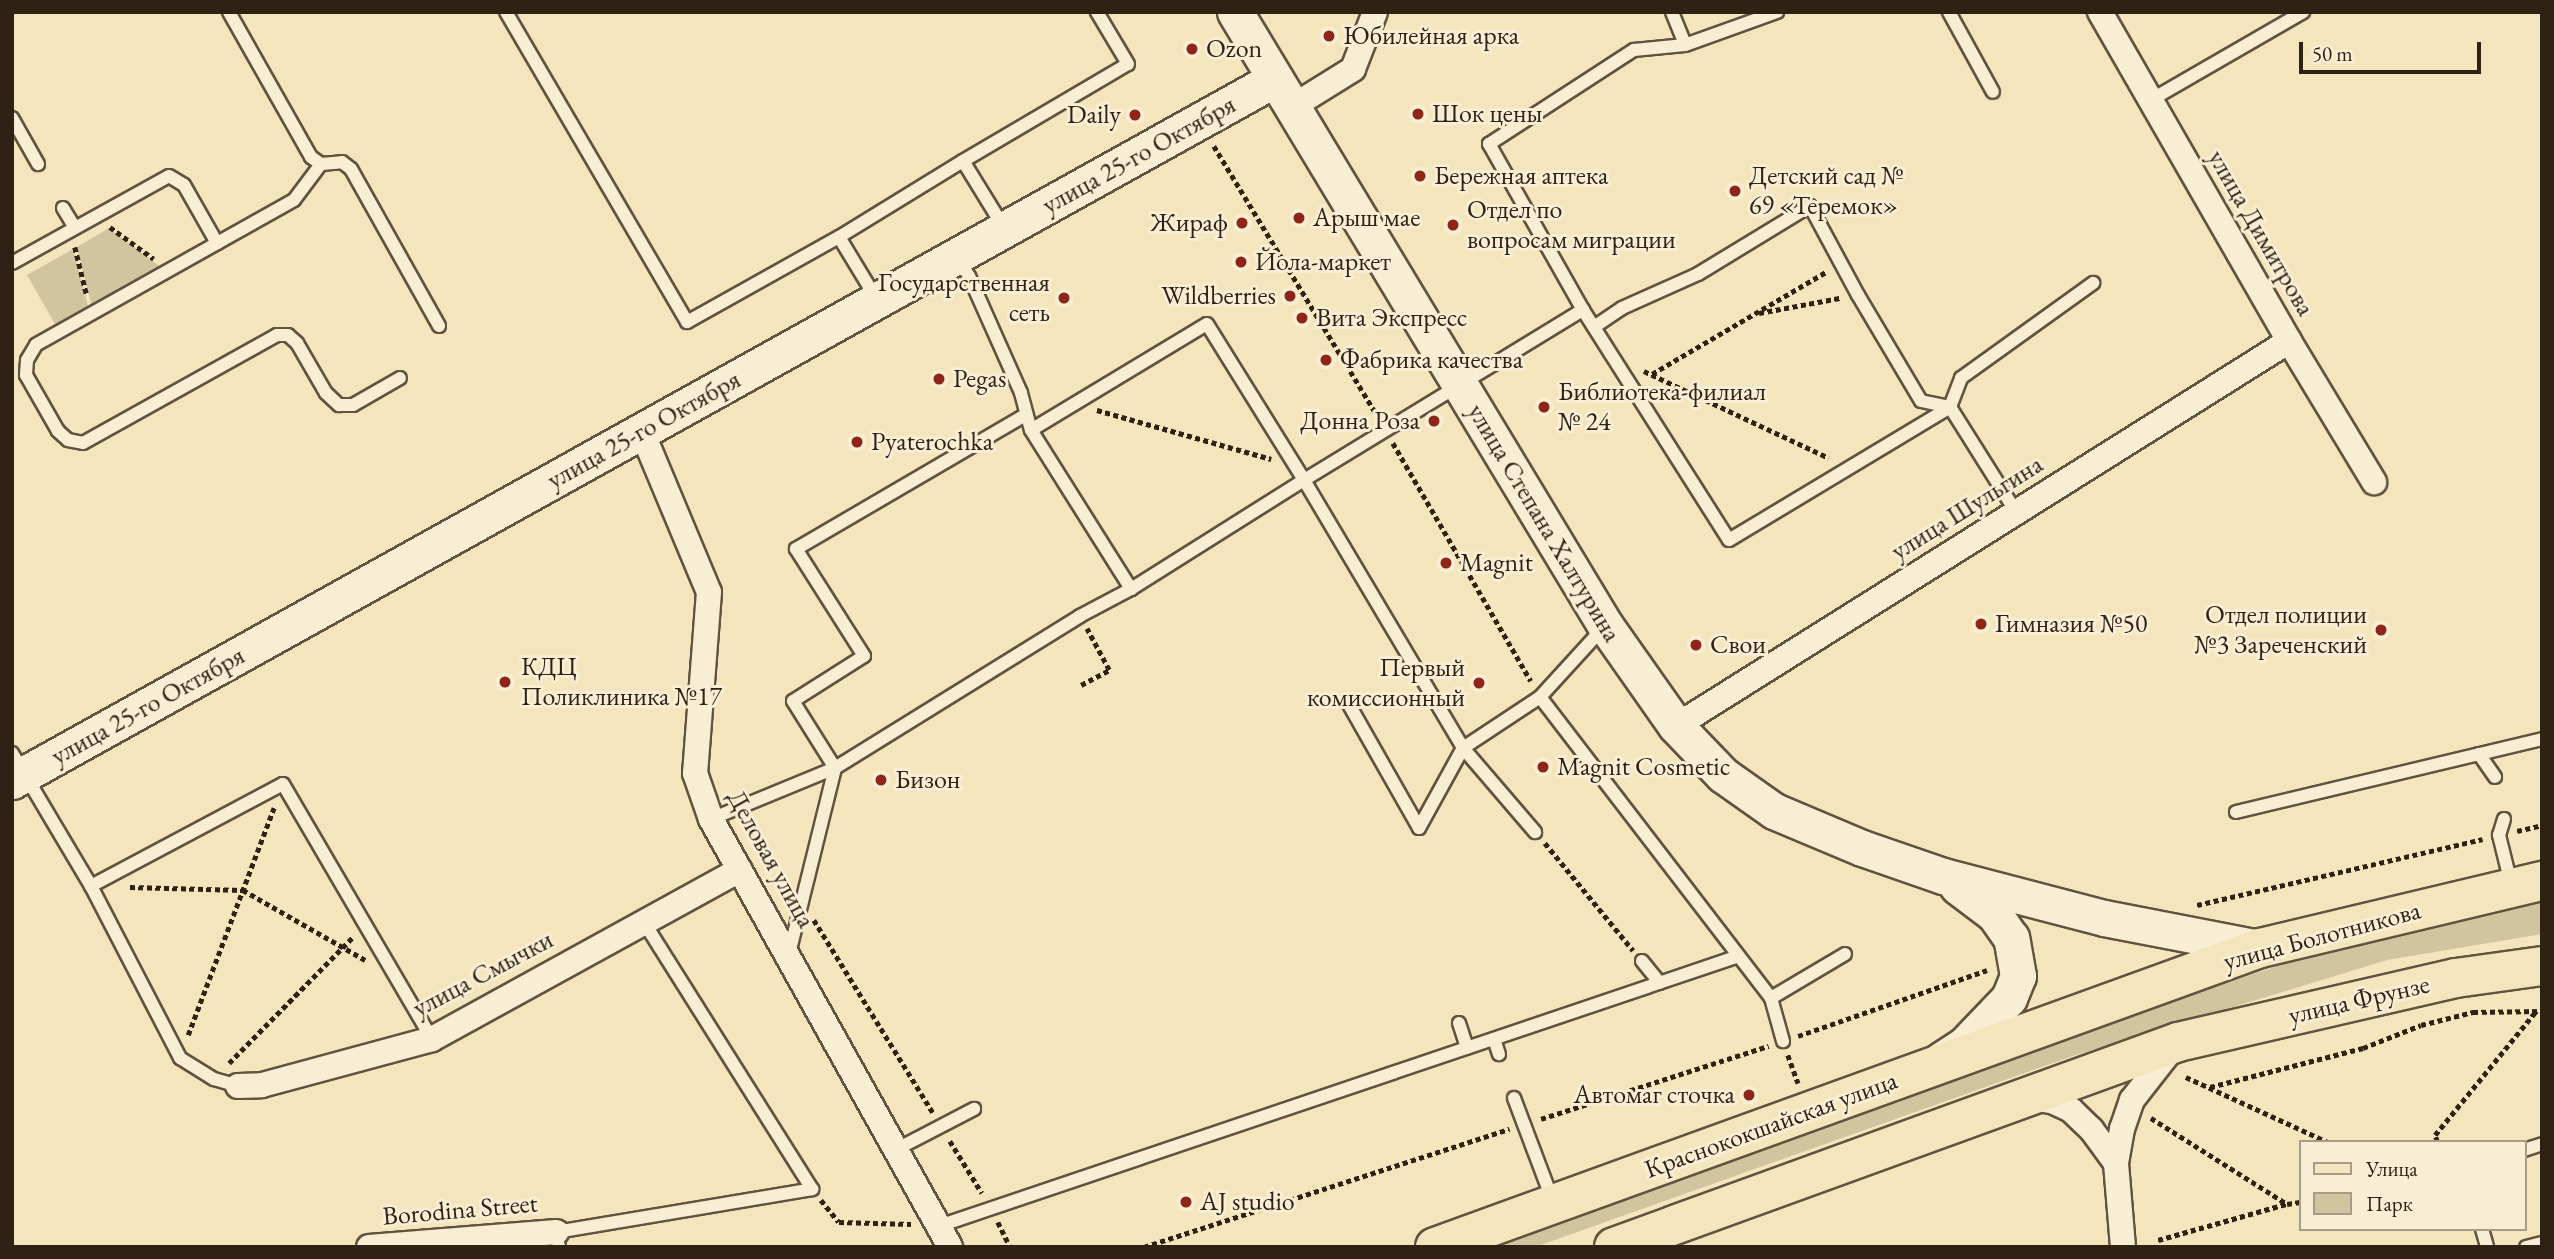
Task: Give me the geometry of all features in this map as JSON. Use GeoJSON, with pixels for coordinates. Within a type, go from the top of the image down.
{"type":"FeatureCollection","features":[{"type":"Feature","properties":{"kind":"main road","name":"улица Болотникова"},"geometry":{"type":"LineString","coordinates":[[2106,1002],[2260,948],[2527,884]]}},
{"type":"Feature","properties":{"kind":"main road","name":"улица Фрунзе"},"geometry":{"type":"LineString","coordinates":[[2182,1060],[2456,978],[2542,966]]}},
{"type":"Feature","properties":{"kind":"main road","name":"Краснококшайская улица"},"geometry":{"type":"LineString","coordinates":[[1435,1247],[2106,1002]]}},
{"type":"Feature","properties":{"kind":"main road"},"geometry":{"type":"LineString","coordinates":[[1614,1247],[2022,1097],[2182,1060]]}},
{"type":"Feature","properties":{"kind":"street","name":"улица Степана Халтурина"},"geometry":{"type":"LineString","coordinates":[[1235,12],[1605,625],[1676,726],[1723,775],[1774,811],[1862,848],[1943,876],[2104,918],[2260,948]]}},
{"type":"Feature","properties":{"kind":"street"},"geometry":{"type":"LineString","coordinates":[[1283,93],[1353,69],[1375,12]]}},
{"type":"Feature","properties":{"kind":"street","name":"улица Димитрова"},"geometry":{"type":"LineString","coordinates":[[2100,12],[2149,101],[2374,482]]}},
{"type":"Feature","properties":{"kind":"street","name":"улица 25-го Октября"},"geometry":{"type":"LineString","coordinates":[[16,770],[642,432],[956,255],[1283,93]]}},
{"type":"Feature","properties":{"kind":"street","name":"улица Шульгина"},"geometry":{"type":"LineString","coordinates":[[1676,726],[2289,341]]}},
{"type":"Feature","properties":{"kind":"street","name":"Деловая улица"},"geometry":{"type":"LineString","coordinates":[[642,432],[709,592],[695,774],[711,819],[789,954],[944,1236]]}},
{"type":"Feature","properties":{"kind":"street","name":"улица Смычки"},"geometry":{"type":"LineString","coordinates":[[238,1086],[262,1085],[432,1039],[740,870]]}},
{"type":"Feature","properties":{"kind":"street","name":"улица Степана Халтурина"},"geometry":{"type":"LineString","coordinates":[[1933,1066],[1964,1045],[2009,998],[2018,976],[2011,938],[1994,914],[1943,876]]}},
{"type":"Feature","properties":{"kind":"street"},"geometry":{"type":"LineString","coordinates":[[2123,1247],[2116,1163],[2132,1100],[2182,1060]]}},
{"type":"Feature","properties":{"kind":"street"},"geometry":{"type":"LineString","coordinates":[[2022,1097],[2052,1101],[2071,1110],[2091,1129],[2116,1163]]}},
{"type":"Feature","properties":{"kind":"street","name":"Borodina Street"},"geometry":{"type":"LineString","coordinates":[[369,1247],[558,1239]]}},
{"type":"Feature","properties":{"kind":"lane"},"geometry":{"type":"LineString","coordinates":[[229,12],[311,158],[321,164],[337,161],[351,169],[439,326]]}},
{"type":"Feature","properties":{"kind":"lane"},"geometry":{"type":"LineString","coordinates":[[506,12],[687,322],[839,237],[1128,64],[1097,12]]}},
{"type":"Feature","properties":{"kind":"lane"},"geometry":{"type":"LineString","coordinates":[[1672,12],[1685,45]]}},
{"type":"Feature","properties":{"kind":"lane"},"geometry":{"type":"LineString","coordinates":[[1777,12],[1685,45],[1634,50],[1489,144],[1583,310],[1729,540],[1950,407],[1961,379],[2093,283]]}},
{"type":"Feature","properties":{"kind":"lane"},"geometry":{"type":"LineString","coordinates":[[1949,12],[1993,92]]}},
{"type":"Feature","properties":{"kind":"lane"},"geometry":{"type":"LineString","coordinates":[[2149,101],[2303,12]]}},
{"type":"Feature","properties":{"kind":"lane"},"geometry":{"type":"LineString","coordinates":[[12,118],[38,164]]}},
{"type":"Feature","properties":{"kind":"lane"},"geometry":{"type":"LineString","coordinates":[[963,161],[1004,230]]}},
{"type":"Feature","properties":{"kind":"lane"},"geometry":{"type":"LineString","coordinates":[[321,164],[294,200],[36,345],[25,368],[58,431],[75,442],[90,441],[277,335],[288,335],[298,343],[326,393],[339,405],[353,405],[400,379]]}},
{"type":"Feature","properties":{"kind":"lane"},"geometry":{"type":"LineString","coordinates":[[12,263],[162,178],[174,177],[184,185],[217,243]]}},
{"type":"Feature","properties":{"kind":"lane"},"geometry":{"type":"LineString","coordinates":[[1594,327],[1622,308],[1698,274],[1810,206],[1840,264],[1921,401],[1950,407],[2016,512]]}},
{"type":"Feature","properties":{"kind":"lane"},"geometry":{"type":"LineString","coordinates":[[63,208],[73,229]]}},
{"type":"Feature","properties":{"kind":"lane"},"geometry":{"type":"LineString","coordinates":[[839,237],[878,300]]}},
{"type":"Feature","properties":{"kind":"lane"},"geometry":{"type":"LineString","coordinates":[[956,255],[970,276],[1021,393],[1031,430],[1130,589]]}},
{"type":"Feature","properties":{"kind":"lane"},"geometry":{"type":"LineString","coordinates":[[711,819],[835,768],[1583,310]]}},
{"type":"Feature","properties":{"kind":"lane"},"geometry":{"type":"LineString","coordinates":[[1031,430],[1207,324],[1464,748],[1535,832]]}},
{"type":"Feature","properties":{"kind":"lane"},"geometry":{"type":"LineString","coordinates":[[789,954],[835,768],[793,701],[864,656],[796,549],[1025,415]]}},
{"type":"Feature","properties":{"kind":"lane"},"geometry":{"type":"LineString","coordinates":[[1347,701],[1419,828],[1464,748],[1540,697],[1605,625]]}},
{"type":"Feature","properties":{"kind":"lane"},"geometry":{"type":"LineString","coordinates":[[1540,697],[1736,957],[1771,998],[1783,1041]]}},
{"type":"Feature","properties":{"kind":"lane"},"geometry":{"type":"LineString","coordinates":[[2236,812],[2542,739]]}},
{"type":"Feature","properties":{"kind":"lane"},"geometry":{"type":"LineString","coordinates":[[2480,754],[2495,777]]}},
{"type":"Feature","properties":{"kind":"lane"},"geometry":{"type":"LineString","coordinates":[[16,770],[91,886],[180,1058],[214,1079],[238,1086]]}},
{"type":"Feature","properties":{"kind":"lane"},"geometry":{"type":"LineString","coordinates":[[91,886],[283,784],[432,1039]]}},
{"type":"Feature","properties":{"kind":"lane"},"geometry":{"type":"LineString","coordinates":[[2504,819],[2499,835],[2527,884]]}},
{"type":"Feature","properties":{"kind":"lane"},"geometry":{"type":"LineString","coordinates":[[558,1239],[812,1189],[643,921]]}},
{"type":"Feature","properties":{"kind":"lane"},"geometry":{"type":"LineString","coordinates":[[1771,998],[1845,954]]}},
{"type":"Feature","properties":{"kind":"lane"},"geometry":{"type":"LineString","coordinates":[[944,1236],[991,1208],[1736,957]]}},
{"type":"Feature","properties":{"kind":"lane"},"geometry":{"type":"LineString","coordinates":[[1642,961],[1660,983]]}},
{"type":"Feature","properties":{"kind":"lane"},"geometry":{"type":"LineString","coordinates":[[1459,1023],[1467,1048]]}},
{"type":"Feature","properties":{"kind":"lane"},"geometry":{"type":"LineString","coordinates":[[1494,1039],[1499,1054]]}},
{"type":"Feature","properties":{"kind":"lane"},"geometry":{"type":"LineString","coordinates":[[1514,1098],[1555,1205]]}},
{"type":"Feature","properties":{"kind":"lane"},"geometry":{"type":"LineString","coordinates":[[897,1149],[974,1109]]}},
{"type":"Feature","properties":{"kind":"lane"},"geometry":{"type":"LineString","coordinates":[[2526,1247],[2542,1243]]}},
{"type":"Feature","properties":{"kind":"path"},"geometry":{"type":"LineString","coordinates":[[95,216],[169,270]]}},
{"type":"Feature","properties":{"kind":"path"},"geometry":{"type":"LineString","coordinates":[[73,229],[92,314]]}},
{"type":"Feature","properties":{"kind":"path"},"geometry":{"type":"LineString","coordinates":[[1651,374],[1840,264]]}},
{"type":"Feature","properties":{"kind":"path"},"geometry":{"type":"LineString","coordinates":[[1755,314],[1858,295]]}},
{"type":"Feature","properties":{"kind":"path"},"geometry":{"type":"LineString","coordinates":[[1613,356],[1849,468]]}},
{"type":"Feature","properties":{"kind":"path"},"geometry":{"type":"LineString","coordinates":[[1073,404],[1295,466]]}},
{"type":"Feature","properties":{"kind":"path"},"geometry":{"type":"LineString","coordinates":[[1080,616],[1109,670],[1081,685]]}},
{"type":"Feature","properties":{"kind":"path"},"geometry":{"type":"LineString","coordinates":[[180,1058],[283,784]]}},
{"type":"Feature","properties":{"kind":"path"},"geometry":{"type":"LineString","coordinates":[[2190,906],[2542,825]]}},
{"type":"Feature","properties":{"kind":"path"},"geometry":{"type":"LineString","coordinates":[[1535,832],[1642,961]]}},
{"type":"Feature","properties":{"kind":"path"},"geometry":{"type":"LineString","coordinates":[[91,886],[243,890],[396,978]]}},
{"type":"Feature","properties":{"kind":"path"},"geometry":{"type":"LineString","coordinates":[[802,901],[991,1208],[1010,1247]]}},
{"type":"Feature","properties":{"kind":"path"},"geometry":{"type":"LineString","coordinates":[[214,1079],[365,925]]}},
{"type":"Feature","properties":{"kind":"path"},"geometry":{"type":"LineString","coordinates":[[1144,1247],[1783,1041],[1997,966]]}},
{"type":"Feature","properties":{"kind":"path"},"geometry":{"type":"LineString","coordinates":[[2210,1087],[2363,1048],[2421,1026],[2473,1013],[2539,1011]]}},
{"type":"Feature","properties":{"kind":"path"},"geometry":{"type":"LineString","coordinates":[[2436,1140],[2435,1135],[2539,1011]]}},
{"type":"Feature","properties":{"kind":"path"},"geometry":{"type":"LineString","coordinates":[[1783,1041],[1798,1085]]}},
{"type":"Feature","properties":{"kind":"path"},"geometry":{"type":"LineString","coordinates":[[2182,1060],[2210,1087],[2324,1140]]}},
{"type":"Feature","properties":{"kind":"path"},"geometry":{"type":"LineString","coordinates":[[2156,1119],[2287,1204]]}},
{"type":"Feature","properties":{"kind":"path"},"geometry":{"type":"LineString","coordinates":[[812,1189],[839,1222],[944,1236]]}},
{"type":"Feature","properties":{"kind":"path"},"geometry":{"type":"LineString","coordinates":[[2158,1240],[2298,1202]]}},
{"type":"Feature","properties":{"kind":"green space"},"geometry":{"type":"Polygon","coordinates":[[[109,228],[159,266],[91,304],[77,247],[109,228]]]}},
{"type":"Feature","properties":{"kind":"green space"},"geometry":{"type":"Polygon","coordinates":[[[73,249],[88,306],[55,324],[27,275],[73,249]]]}},
{"type":"Feature","properties":{"kind":"green space"},"geometry":{"type":"Polygon","coordinates":[[[2542,898],[2542,934],[2387,960],[2073,1056],[1535,1247],[1486,1247],[2067,1036],[2371,935],[2542,898]]]}},
{"type":"Feature","properties":{"kind":"place","name":"Юбилейная арка"},"geometry":{"type":"Point","coordinates":[1329,36]}},
{"type":"Feature","properties":{"kind":"place","name":"Ozon"},"geometry":{"type":"Point","coordinates":[1192,49]}},
{"type":"Feature","properties":{"kind":"place","name":"Шок цены"},"geometry":{"type":"Point","coordinates":[1418,114]}},
{"type":"Feature","properties":{"kind":"place","name":"Daily"},"geometry":{"type":"Point","coordinates":[1135,115]}},
{"type":"Feature","properties":{"kind":"place","name":"Бережная аптека"},"geometry":{"type":"Point","coordinates":[1420,176]}},
{"type":"Feature","properties":{"kind":"place","name":"Детский сад № 69 «Теремок»"},"geometry":{"type":"Point","coordinates":[1735,191]}},
{"type":"Feature","properties":{"kind":"place","name":"Арыш мае"},"geometry":{"type":"Point","coordinates":[1299,218]}},
{"type":"Feature","properties":{"kind":"place","name":"Жираф"},"geometry":{"type":"Point","coordinates":[1242,223]}},
{"type":"Feature","properties":{"kind":"place","name":"Отдел по вопросам миграции"},"geometry":{"type":"Point","coordinates":[1453,225]}},
{"type":"Feature","properties":{"kind":"place","name":"Йола-маркет"},"geometry":{"type":"Point","coordinates":[1241,262]}},
{"type":"Feature","properties":{"kind":"place","name":"Wildberries"},"geometry":{"type":"Point","coordinates":[1290,296]}},
{"type":"Feature","properties":{"kind":"place","name":"Государственная сеть"},"geometry":{"type":"Point","coordinates":[1064,298]}},
{"type":"Feature","properties":{"kind":"place","name":"Вита Экспресс"},"geometry":{"type":"Point","coordinates":[1302,318]}},
{"type":"Feature","properties":{"kind":"place","name":"Фабрика качества"},"geometry":{"type":"Point","coordinates":[1326,360]}},
{"type":"Feature","properties":{"kind":"place","name":"Pegas"},"geometry":{"type":"Point","coordinates":[939,379]}},
{"type":"Feature","properties":{"kind":"place","name":"Библиотека-филиал № 24"},"geometry":{"type":"Point","coordinates":[1544,407]}},
{"type":"Feature","properties":{"kind":"place","name":"Донна Роза"},"geometry":{"type":"Point","coordinates":[1434,421]}},
{"type":"Feature","properties":{"kind":"place","name":"Pyaterochka"},"geometry":{"type":"Point","coordinates":[857,442]}},
{"type":"Feature","properties":{"kind":"place","name":"Magnit"},"geometry":{"type":"Point","coordinates":[1446,563]}},
{"type":"Feature","properties":{"kind":"place","name":"Гимназия №50"},"geometry":{"type":"Point","coordinates":[1981,624]}},
{"type":"Feature","properties":{"kind":"place","name":"Отдел полиции №3 Зареченский"},"geometry":{"type":"Point","coordinates":[2381,630]}},
{"type":"Feature","properties":{"kind":"place","name":"Свои"},"geometry":{"type":"Point","coordinates":[1696,645]}},
{"type":"Feature","properties":{"kind":"place","name":"КДЦ Поликлиника №17"},"geometry":{"type":"Point","coordinates":[505,682]}},
{"type":"Feature","properties":{"kind":"place","name":"Первый комиссионный"},"geometry":{"type":"Point","coordinates":[1479,683]}},
{"type":"Feature","properties":{"kind":"place","name":"Magnit Cosmetic"},"geometry":{"type":"Point","coordinates":[1543,767]}},
{"type":"Feature","properties":{"kind":"place","name":"Бизон"},"geometry":{"type":"Point","coordinates":[881,780]}},
{"type":"Feature","properties":{"kind":"place","name":"Автомаг сточка"},"geometry":{"type":"Point","coordinates":[1749,1095]}},
{"type":"Feature","properties":{"kind":"place","name":"AJ studio"},"geometry":{"type":"Point","coordinates":[1186,1202]}}]}
